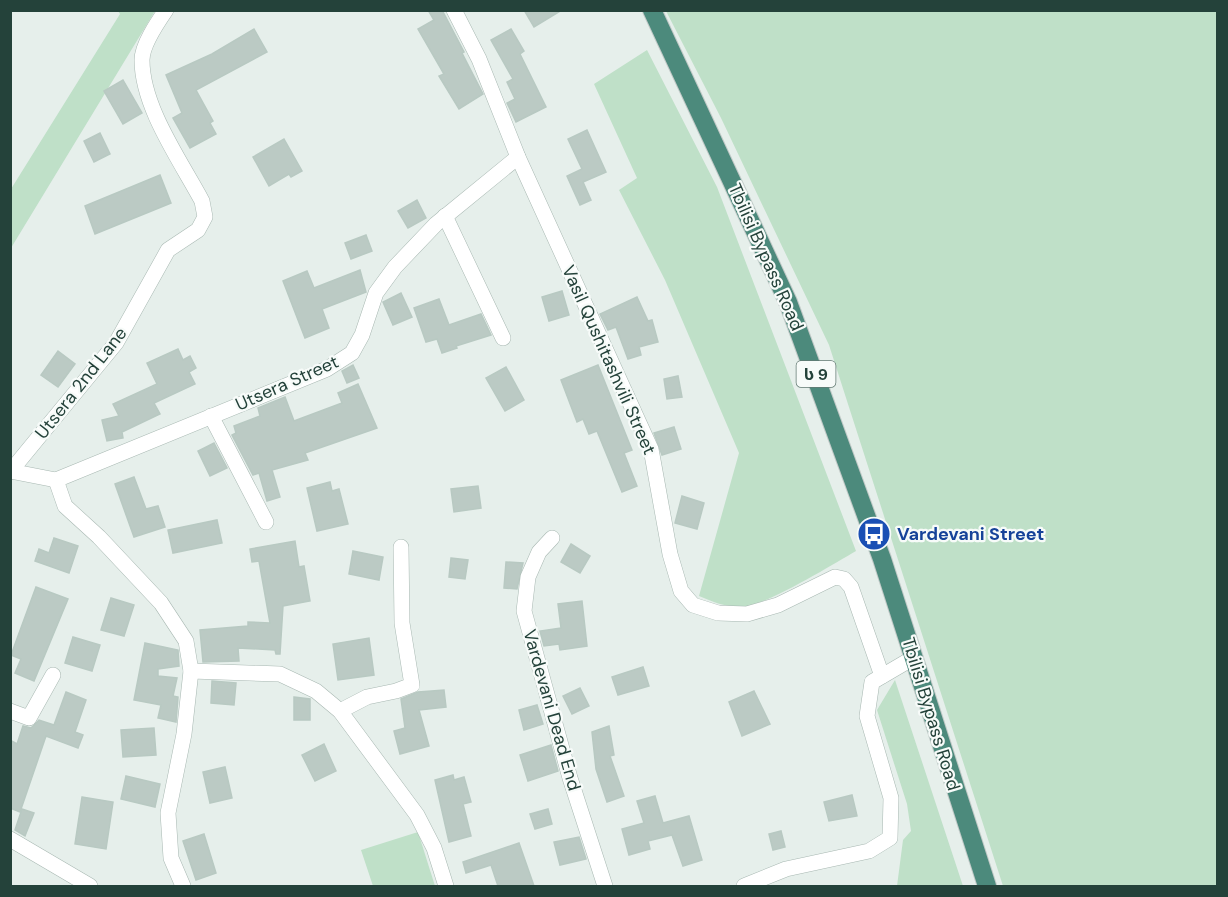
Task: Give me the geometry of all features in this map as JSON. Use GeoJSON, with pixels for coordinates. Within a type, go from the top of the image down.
{"type":"FeatureCollection","features":[{"type":"Feature","properties":{"kind":"highway","name":"Tbilisi Bypass Road"},"geometry":{"type":"LineString","coordinates":[[652,10],[788,302],[882,559],[987,886]]}},
{"type":"Feature","properties":{"kind":"street","name":"Utsera 2nd Lane"},"geometry":{"type":"LineString","coordinates":[[11,471],[116,343],[168,250],[198,230],[205,217],[202,201],[150,103],[142,59],[157,23],[166,10]]}},
{"type":"Feature","properties":{"kind":"street","name":"Vasil Qushitashvili Street"},"geometry":{"type":"LineString","coordinates":[[454,10],[480,59],[518,157],[651,449],[670,554],[681,591],[693,605],[718,613],[747,614],[778,605],[835,577],[843,579],[851,587],[882,676]]}},
{"type":"Feature","properties":{"kind":"street","name":"Utsera Street"},"geometry":{"type":"LineString","coordinates":[[56,480],[327,369],[352,353],[362,335],[376,293],[395,267],[445,216],[518,157]]}},
{"type":"Feature","properties":{"kind":"street"},"geometry":{"type":"LineString","coordinates":[[445,216],[503,338]]}},
{"type":"Feature","properties":{"kind":"street"},"geometry":{"type":"LineString","coordinates":[[211,416],[266,522]]}},
{"type":"Feature","properties":{"kind":"street"},"geometry":{"type":"LineString","coordinates":[[11,471],[56,480],[65,506],[99,537],[161,603],[186,640],[191,671],[184,734],[168,813],[171,858],[183,886]]}},
{"type":"Feature","properties":{"kind":"street","name":"Vardevani Dead End"},"geometry":{"type":"LineString","coordinates":[[552,538],[539,552],[528,578],[524,611],[570,778],[605,886]]}},
{"type":"Feature","properties":{"kind":"street"},"geometry":{"type":"LineString","coordinates":[[340,711],[367,697],[412,685],[402,623],[401,547]]}},
{"type":"Feature","properties":{"kind":"street"},"geometry":{"type":"LineString","coordinates":[[744,886],[786,869],[868,851],[890,838],[891,798],[867,716],[872,682],[913,658]]}},
{"type":"Feature","properties":{"kind":"street"},"geometry":{"type":"LineString","coordinates":[[191,671],[280,674],[316,691],[340,711],[417,815],[434,848],[446,886]]}},
{"type":"Feature","properties":{"kind":"street"},"geometry":{"type":"LineString","coordinates":[[10,711],[29,718],[53,675]]}},
{"type":"Feature","properties":{"kind":"street"},"geometry":{"type":"LineString","coordinates":[[10,839],[90,886]]}},
{"type":"Feature","properties":{"kind":"green space"},"geometry":{"type":"Polygon","coordinates":[[[118,11],[155,11],[11,248],[11,189],[120,14],[118,11]]]}},
{"type":"Feature","properties":{"kind":"green space"},"geometry":{"type":"Polygon","coordinates":[[[666,11],[1217,11],[1217,886],[1003,886],[829,345],[721,118],[666,11]]]}},
{"type":"Feature","properties":{"kind":"green space"},"geometry":{"type":"Polygon","coordinates":[[[647,50],[717,187],[856,551],[784,592],[744,607],[726,606],[699,596],[739,453],[665,280],[619,190],[637,178],[594,84],[647,50]]]}},
{"type":"Feature","properties":{"kind":"green space"},"geometry":{"type":"Polygon","coordinates":[[[895,680],[963,886],[897,886],[903,840],[911,831],[907,804],[877,710],[895,680]]]}},
{"type":"Feature","properties":{"kind":"green space"},"geometry":{"type":"Polygon","coordinates":[[[418,832],[435,886],[373,886],[361,850],[418,832]]]}},
{"type":"Feature","properties":{"kind":"building"},"geometry":{"type":"Polygon","coordinates":[[[428,10],[442,10],[483,94],[459,109],[439,76],[444,74],[418,29],[434,20],[428,10]]]}},
{"type":"Feature","properties":{"kind":"building"},"geometry":{"type":"Polygon","coordinates":[[[524,10],[562,10],[534,27],[524,10]]]}},
{"type":"Feature","properties":{"kind":"building"},"geometry":{"type":"Polygon","coordinates":[[[254,29],[267,52],[196,90],[213,121],[210,123],[216,134],[190,148],[173,118],[182,113],[166,75],[212,54],[254,29]]]}},
{"type":"Feature","properties":{"kind":"building"},"geometry":{"type":"Polygon","coordinates":[[[511,29],[524,51],[520,54],[546,107],[516,122],[507,103],[515,99],[507,82],[513,79],[491,40],[511,29]]]}},
{"type":"Feature","properties":{"kind":"building"},"geometry":{"type":"Polygon","coordinates":[[[123,80],[142,113],[123,124],[104,91],[123,80]]]}},
{"type":"Feature","properties":{"kind":"building"},"geometry":{"type":"Polygon","coordinates":[[[587,130],[606,172],[583,182],[591,200],[580,205],[567,176],[582,169],[568,139],[587,130]]]}},
{"type":"Feature","properties":{"kind":"building"},"geometry":{"type":"Polygon","coordinates":[[[100,133],[110,154],[94,162],[84,141],[100,133]]]}},
{"type":"Feature","properties":{"kind":"building"},"geometry":{"type":"Polygon","coordinates":[[[284,139],[302,171],[291,177],[289,174],[269,186],[253,157],[284,139]]]}},
{"type":"Feature","properties":{"kind":"building"},"geometry":{"type":"Polygon","coordinates":[[[160,175],[171,203],[95,234],[85,206],[160,175]]]}},
{"type":"Feature","properties":{"kind":"building"},"geometry":{"type":"Polygon","coordinates":[[[417,200],[426,218],[408,228],[398,211],[417,200]]]}},
{"type":"Feature","properties":{"kind":"building"},"geometry":{"type":"Polygon","coordinates":[[[366,235],[372,251],[351,259],[345,243],[366,235]]]}},
{"type":"Feature","properties":{"kind":"building"},"geometry":{"type":"Polygon","coordinates":[[[360,270],[366,292],[322,309],[329,328],[305,338],[283,281],[307,271],[314,288],[360,270]]]}},
{"type":"Feature","properties":{"kind":"building"},"geometry":{"type":"Polygon","coordinates":[[[562,291],[569,315],[549,321],[542,297],[562,291]]]}},
{"type":"Feature","properties":{"kind":"building"},"geometry":{"type":"Polygon","coordinates":[[[401,293],[412,317],[393,325],[383,302],[401,293]]]}},
{"type":"Feature","properties":{"kind":"building"},"geometry":{"type":"Polygon","coordinates":[[[637,297],[648,321],[652,320],[658,342],[639,347],[641,355],[628,359],[616,327],[608,330],[600,314],[637,297]]]}},
{"type":"Feature","properties":{"kind":"building"},"geometry":{"type":"Polygon","coordinates":[[[439,299],[449,325],[481,314],[491,335],[442,353],[437,339],[426,342],[414,308],[439,299]]]}},
{"type":"Feature","properties":{"kind":"building"},"geometry":{"type":"Polygon","coordinates":[[[178,349],[183,360],[190,356],[196,368],[189,372],[195,384],[154,403],[160,414],[122,432],[123,438],[107,441],[102,420],[119,416],[113,404],[157,384],[147,363],[178,349]]]}},
{"type":"Feature","properties":{"kind":"building"},"geometry":{"type":"Polygon","coordinates":[[[58,351],[75,364],[58,387],[41,375],[58,351]]]}},
{"type":"Feature","properties":{"kind":"building"},"geometry":{"type":"Polygon","coordinates":[[[353,365],[359,378],[347,383],[342,371],[353,365]]]}},
{"type":"Feature","properties":{"kind":"building"},"geometry":{"type":"Polygon","coordinates":[[[598,365],[632,450],[624,453],[637,486],[622,492],[597,431],[589,434],[583,419],[577,422],[561,380],[598,365]]]}},
{"type":"Feature","properties":{"kind":"building"},"geometry":{"type":"Polygon","coordinates":[[[506,367],[524,400],[505,411],[486,378],[506,367]]]}},
{"type":"Feature","properties":{"kind":"building"},"geometry":{"type":"Polygon","coordinates":[[[678,376],[682,397],[667,399],[664,379],[678,376]]]}},
{"type":"Feature","properties":{"kind":"building"},"geometry":{"type":"Polygon","coordinates":[[[358,384],[377,428],[305,453],[308,460],[272,470],[280,497],[267,501],[259,473],[253,475],[232,435],[236,433],[234,426],[260,416],[258,408],[285,397],[294,421],[342,403],[338,393],[358,384]]]}},
{"type":"Feature","properties":{"kind":"building"},"geometry":{"type":"Polygon","coordinates":[[[674,427],[681,449],[662,455],[654,433],[674,427]]]}},
{"type":"Feature","properties":{"kind":"building"},"geometry":{"type":"Polygon","coordinates":[[[214,443],[227,468],[210,476],[198,451],[214,443]]]}},
{"type":"Feature","properties":{"kind":"building"},"geometry":{"type":"Polygon","coordinates":[[[134,477],[146,509],[158,506],[165,527],[134,537],[115,484],[134,477]]]}},
{"type":"Feature","properties":{"kind":"building"},"geometry":{"type":"Polygon","coordinates":[[[330,482],[332,491],[339,489],[348,524],[317,531],[307,488],[330,482]]]}},
{"type":"Feature","properties":{"kind":"building"},"geometry":{"type":"Polygon","coordinates":[[[478,486],[481,508],[454,512],[451,489],[478,486]]]}},
{"type":"Feature","properties":{"kind":"building"},"geometry":{"type":"Polygon","coordinates":[[[682,496],[704,503],[697,529],[675,523],[682,496]]]}},
{"type":"Feature","properties":{"kind":"building"},"geometry":{"type":"Polygon","coordinates":[[[217,520],[222,543],[173,553],[168,530],[217,520]]]}},
{"type":"Feature","properties":{"kind":"building"},"geometry":{"type":"Polygon","coordinates":[[[54,538],[78,546],[69,573],[35,561],[39,549],[49,553],[54,538]]]}},
{"type":"Feature","properties":{"kind":"building"},"geometry":{"type":"Polygon","coordinates":[[[295,541],[299,567],[304,566],[310,601],[283,606],[280,654],[276,654],[275,650],[238,648],[239,661],[203,662],[200,630],[248,626],[248,622],[270,623],[259,561],[252,562],[250,549],[295,541]]]}},
{"type":"Feature","properties":{"kind":"building"},"geometry":{"type":"Polygon","coordinates":[[[571,544],[590,556],[580,573],[561,562],[571,544]]]}},
{"type":"Feature","properties":{"kind":"building"},"geometry":{"type":"Polygon","coordinates":[[[353,551],[383,557],[379,580],[349,574],[353,551]]]}},
{"type":"Feature","properties":{"kind":"building"},"geometry":{"type":"Polygon","coordinates":[[[451,558],[468,560],[465,579],[449,577],[451,558]]]}},
{"type":"Feature","properties":{"kind":"building"},"geometry":{"type":"Polygon","coordinates":[[[506,562],[523,563],[517,589],[504,588],[506,562]]]}},
{"type":"Feature","properties":{"kind":"building"},"geometry":{"type":"Polygon","coordinates":[[[36,587],[68,599],[34,681],[15,673],[21,659],[11,655],[36,587]]]}},
{"type":"Feature","properties":{"kind":"building"},"geometry":{"type":"Polygon","coordinates":[[[111,598],[134,605],[124,636],[101,630],[111,598]]]}},
{"type":"Feature","properties":{"kind":"building"},"geometry":{"type":"Polygon","coordinates":[[[582,601],[587,646],[560,650],[559,644],[544,646],[540,631],[561,628],[558,604],[582,601]]]}},
{"type":"Feature","properties":{"kind":"building"},"geometry":{"type":"Polygon","coordinates":[[[73,637],[100,645],[92,671],[65,663],[73,637]]]}},
{"type":"Feature","properties":{"kind":"building"},"geometry":{"type":"Polygon","coordinates":[[[369,638],[374,675],[338,680],[333,644],[369,638]]]}},
{"type":"Feature","properties":{"kind":"building"},"geometry":{"type":"Polygon","coordinates":[[[145,643],[178,650],[179,666],[158,669],[158,676],[177,678],[173,696],[178,697],[176,722],[158,718],[161,705],[134,700],[145,643]]]}},
{"type":"Feature","properties":{"kind":"building"},"geometry":{"type":"Polygon","coordinates":[[[643,667],[649,686],[618,695],[612,677],[643,667]]]}},
{"type":"Feature","properties":{"kind":"building"},"geometry":{"type":"Polygon","coordinates":[[[212,681],[236,683],[234,705],[211,703],[212,681]]]}},
{"type":"Feature","properties":{"kind":"building"},"geometry":{"type":"Polygon","coordinates":[[[580,688],[589,706],[572,714],[563,696],[580,688]]]}},
{"type":"Feature","properties":{"kind":"building"},"geometry":{"type":"Polygon","coordinates":[[[444,690],[446,707],[419,710],[429,746],[400,754],[394,731],[405,728],[401,699],[418,692],[444,690]]]}},
{"type":"Feature","properties":{"kind":"building"},"geometry":{"type":"Polygon","coordinates":[[[754,691],[770,724],[742,736],[729,702],[754,691]]]}},
{"type":"Feature","properties":{"kind":"building"},"geometry":{"type":"Polygon","coordinates":[[[66,692],[86,700],[75,732],[83,735],[78,748],[46,736],[20,812],[10,808],[10,740],[17,744],[23,726],[31,728],[39,720],[54,725],[66,692]]]}},
{"type":"Feature","properties":{"kind":"building"},"geometry":{"type":"Polygon","coordinates":[[[294,697],[310,699],[310,720],[294,720],[294,697]]]}},
{"type":"Feature","properties":{"kind":"building"},"geometry":{"type":"Polygon","coordinates":[[[537,705],[543,724],[524,730],[519,710],[537,705]]]}},
{"type":"Feature","properties":{"kind":"building"},"geometry":{"type":"Polygon","coordinates":[[[609,726],[614,755],[610,756],[624,796],[607,802],[596,769],[592,732],[609,726]]]}},
{"type":"Feature","properties":{"kind":"building"},"geometry":{"type":"Polygon","coordinates":[[[154,728],[156,755],[123,757],[121,730],[154,728]]]}},
{"type":"Feature","properties":{"kind":"building"},"geometry":{"type":"Polygon","coordinates":[[[324,744],[336,771],[315,781],[302,755],[324,744]]]}},
{"type":"Feature","properties":{"kind":"building"},"geometry":{"type":"Polygon","coordinates":[[[551,745],[558,771],[528,781],[520,755],[551,745]]]}},
{"type":"Feature","properties":{"kind":"building"},"geometry":{"type":"Polygon","coordinates":[[[225,767],[232,798],[210,803],[203,772],[225,767]]]}},
{"type":"Feature","properties":{"kind":"building"},"geometry":{"type":"Polygon","coordinates":[[[453,775],[454,780],[464,777],[471,802],[463,804],[471,836],[449,842],[435,780],[453,775]]]}},
{"type":"Feature","properties":{"kind":"building"},"geometry":{"type":"Polygon","coordinates":[[[126,776],[160,784],[155,807],[121,799],[126,776]]]}},
{"type":"Feature","properties":{"kind":"building"},"geometry":{"type":"Polygon","coordinates":[[[852,795],[857,816],[829,821],[824,802],[852,795]]]}},
{"type":"Feature","properties":{"kind":"building"},"geometry":{"type":"Polygon","coordinates":[[[655,796],[663,823],[689,816],[702,860],[683,866],[672,835],[648,841],[650,849],[629,855],[622,829],[644,823],[637,801],[655,796]]]}},
{"type":"Feature","properties":{"kind":"building"},"geometry":{"type":"Polygon","coordinates":[[[82,797],[113,802],[106,849],[75,844],[82,797]]]}},
{"type":"Feature","properties":{"kind":"building"},"geometry":{"type":"Polygon","coordinates":[[[22,809],[34,813],[25,836],[15,830],[22,809]]]}},
{"type":"Feature","properties":{"kind":"building"},"geometry":{"type":"Polygon","coordinates":[[[548,809],[552,824],[535,829],[530,814],[548,809]]]}},
{"type":"Feature","properties":{"kind":"building"},"geometry":{"type":"Polygon","coordinates":[[[781,831],[785,847],[773,850],[769,834],[781,831]]]}},
{"type":"Feature","properties":{"kind":"building"},"geometry":{"type":"Polygon","coordinates":[[[204,834],[216,873],[196,880],[183,841],[204,834]]]}},
{"type":"Feature","properties":{"kind":"building"},"geometry":{"type":"Polygon","coordinates":[[[579,837],[586,859],[560,865],[554,842],[579,837]]]}},
{"type":"Feature","properties":{"kind":"building"},"geometry":{"type":"Polygon","coordinates":[[[519,843],[534,886],[498,886],[491,865],[466,873],[463,862],[519,843]]]}},
{"type":"Feature","properties":{"kind":"place","name":"Vardevani Street"},"geometry":{"type":"Point","coordinates":[874,534]}}]}
